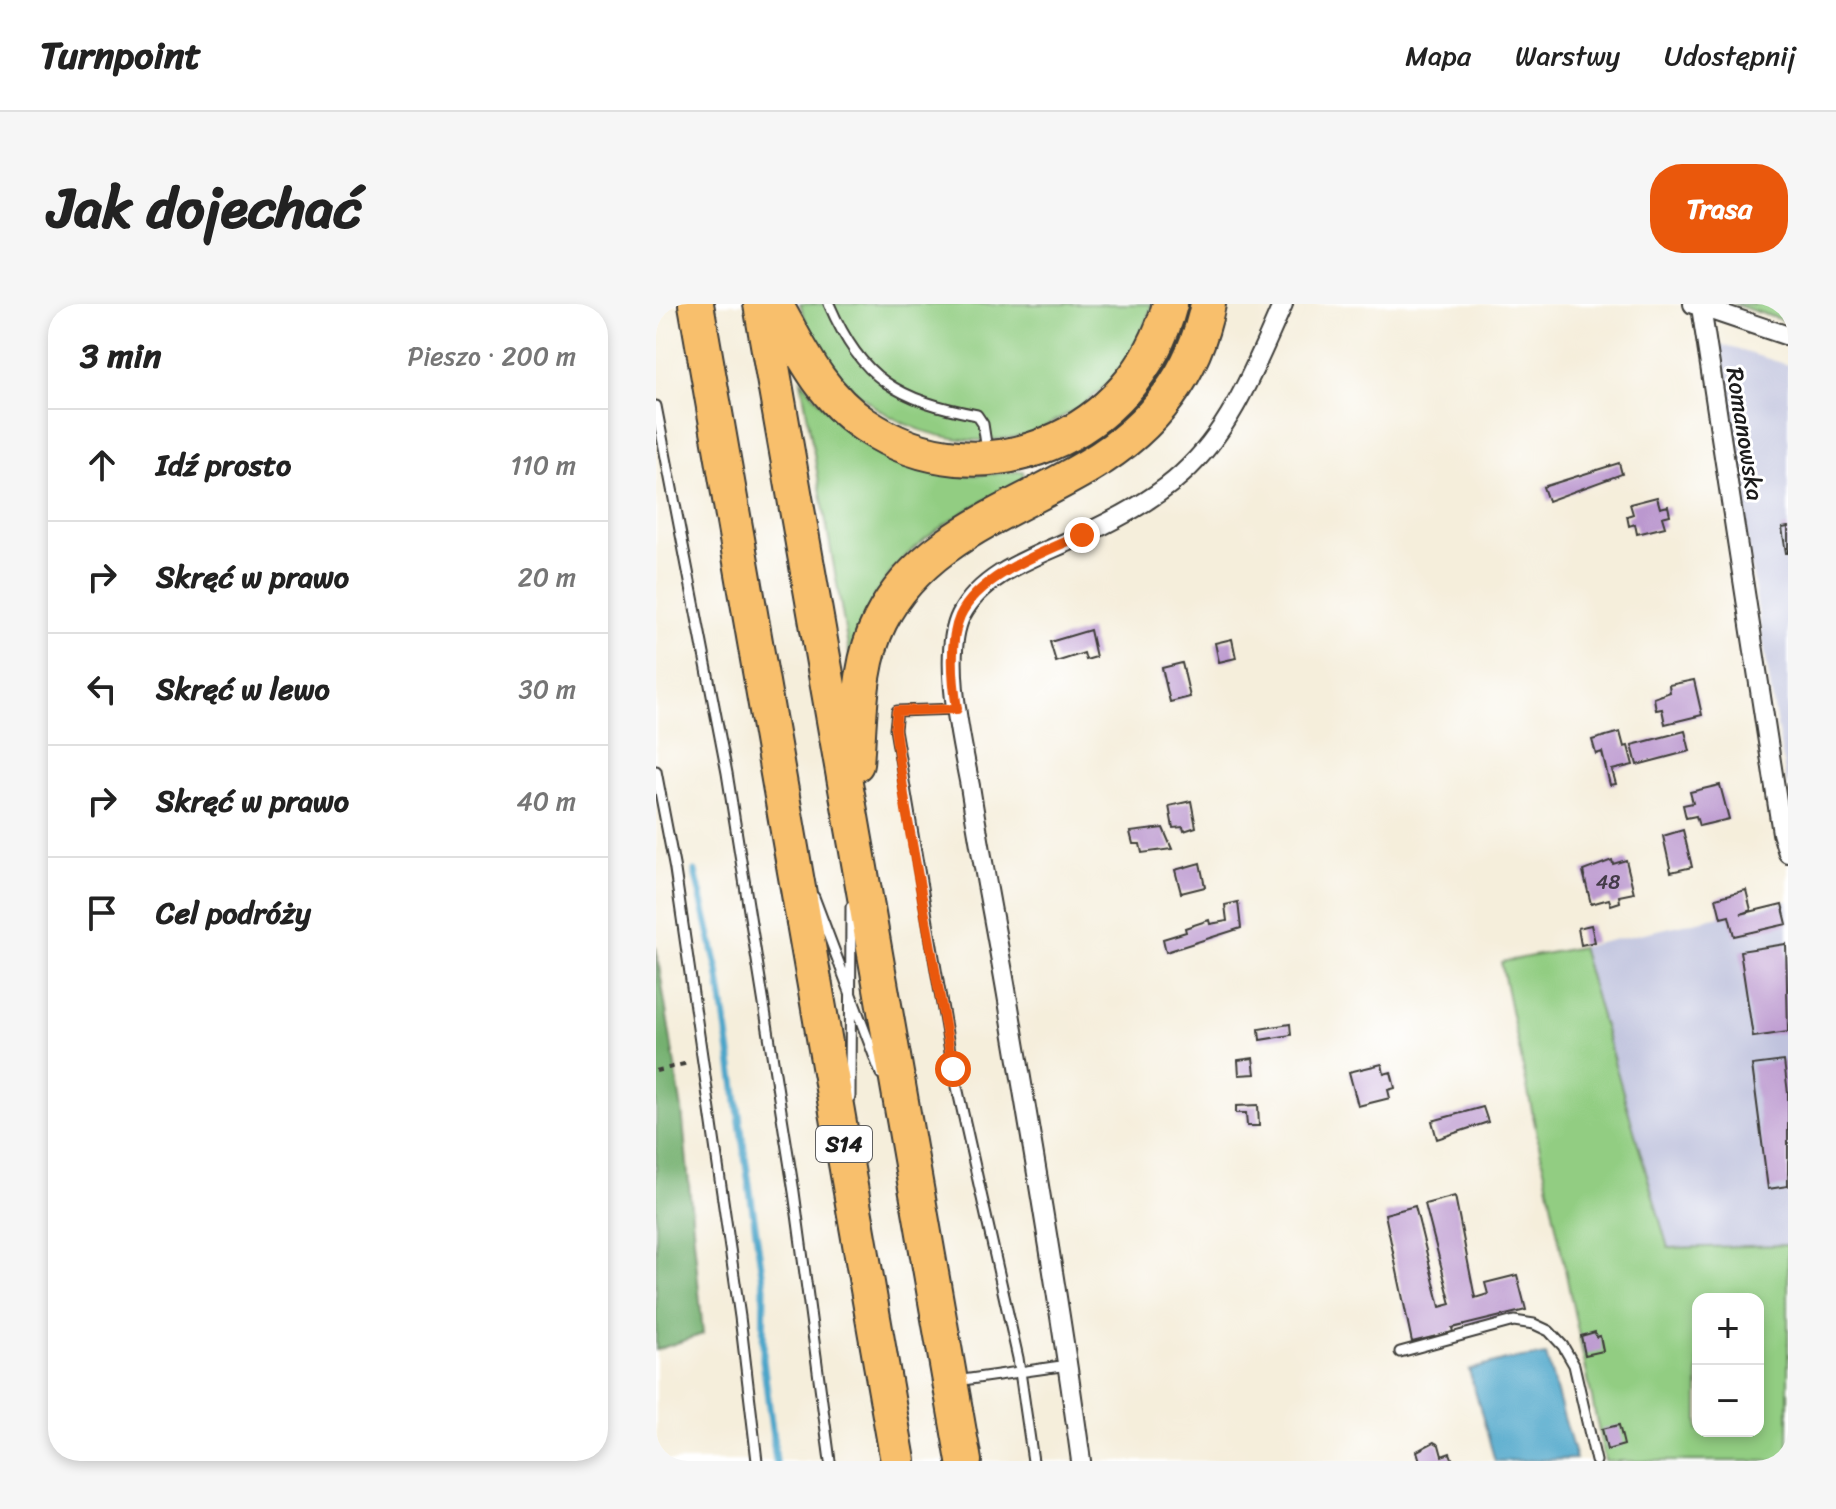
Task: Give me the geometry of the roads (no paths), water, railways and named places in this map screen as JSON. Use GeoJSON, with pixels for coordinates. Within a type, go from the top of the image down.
{"type":"FeatureCollection","features":[{"type":"Feature","properties":{"kind":"highway","name":"S14"},"geometry":{"type":"LineString","coordinates":[[696,304],[898,1461]]}},
{"type":"Feature","properties":{"kind":"highway","name":"S14"},"geometry":{"type":"LineString","coordinates":[[761,304],[964,1461]]}},
{"type":"Feature","properties":{"kind":"highway"},"geometry":{"type":"LineString","coordinates":[[775,304],[805,361],[836,402],[865,425],[901,445],[949,457],[989,458],[1026,452],[1060,441],[1111,405],[1134,380],[1149,357],[1163,333],[1170,304]]}},
{"type":"Feature","properties":{"kind":"highway"},"geometry":{"type":"LineString","coordinates":[[852,812],[862,691],[869,649],[879,622],[896,595],[959,535],[1090,466],[1145,423],[1167,398],[1192,359],[1208,304]]}},
{"type":"Feature","properties":{"kind":"street"},"geometry":{"type":"LineString","coordinates":[[1081,1461],[1068,1365],[957,709],[953,655],[960,616],[982,589],[1015,565],[1136,506],[1181,475],[1213,441],[1239,400],[1283,304]]}},
{"type":"Feature","properties":{"kind":"street"},"geometry":{"type":"LineString","coordinates":[[1697,305],[1788,336]]}},
{"type":"Feature","properties":{"kind":"street","name":"Romanowska"},"geometry":{"type":"LineString","coordinates":[[1697,305],[1782,833],[1788,853]]}},
{"type":"Feature","properties":{"kind":"lane"},"geometry":{"type":"LineString","coordinates":[[829,304],[857,357],[882,380],[934,407],[977,415],[983,424],[989,458]]}},
{"type":"Feature","properties":{"kind":"lane"},"geometry":{"type":"LineString","coordinates":[[656,406],[660,452],[727,773],[794,1192],[830,1461]]}},
{"type":"Feature","properties":{"kind":"lane"},"geometry":{"type":"LineString","coordinates":[[957,709],[897,711],[895,729],[906,810],[953,1069],[1020,1372],[1033,1461]]}},
{"type":"Feature","properties":{"kind":"lane"},"geometry":{"type":"LineString","coordinates":[[656,771],[675,870],[703,1059],[757,1461]]}},
{"type":"Feature","properties":{"kind":"lane"},"geometry":{"type":"LineString","coordinates":[[851,887],[852,812]]}},
{"type":"Feature","properties":{"kind":"lane"},"geometry":{"type":"LineString","coordinates":[[788,826],[884,1082]]}},
{"type":"Feature","properties":{"kind":"lane"},"geometry":{"type":"LineString","coordinates":[[849,1173],[851,902]]}},
{"type":"Feature","properties":{"kind":"lane"},"geometry":{"type":"LineString","coordinates":[[890,1097],[912,1157]]}},
{"type":"Feature","properties":{"kind":"lane"},"geometry":{"type":"LineString","coordinates":[[1400,1352],[1514,1321],[1534,1324],[1549,1331],[1574,1365],[1596,1461]]}},
{"type":"Feature","properties":{"kind":"lane"},"geometry":{"type":"LineString","coordinates":[[951,1382],[1068,1365]]}},
{"type":"Feature","properties":{"kind":"water"},"geometry":{"type":"Polygon","coordinates":[[[1546,1355],[1576,1459],[1495,1461],[1469,1370],[1506,1360],[1546,1355]]]}},
{"type":"Feature","properties":{"kind":"waterway"},"geometry":{"type":"LineString","coordinates":[[695,871],[718,971],[764,1287],[763,1360],[776,1461]]}}]}
